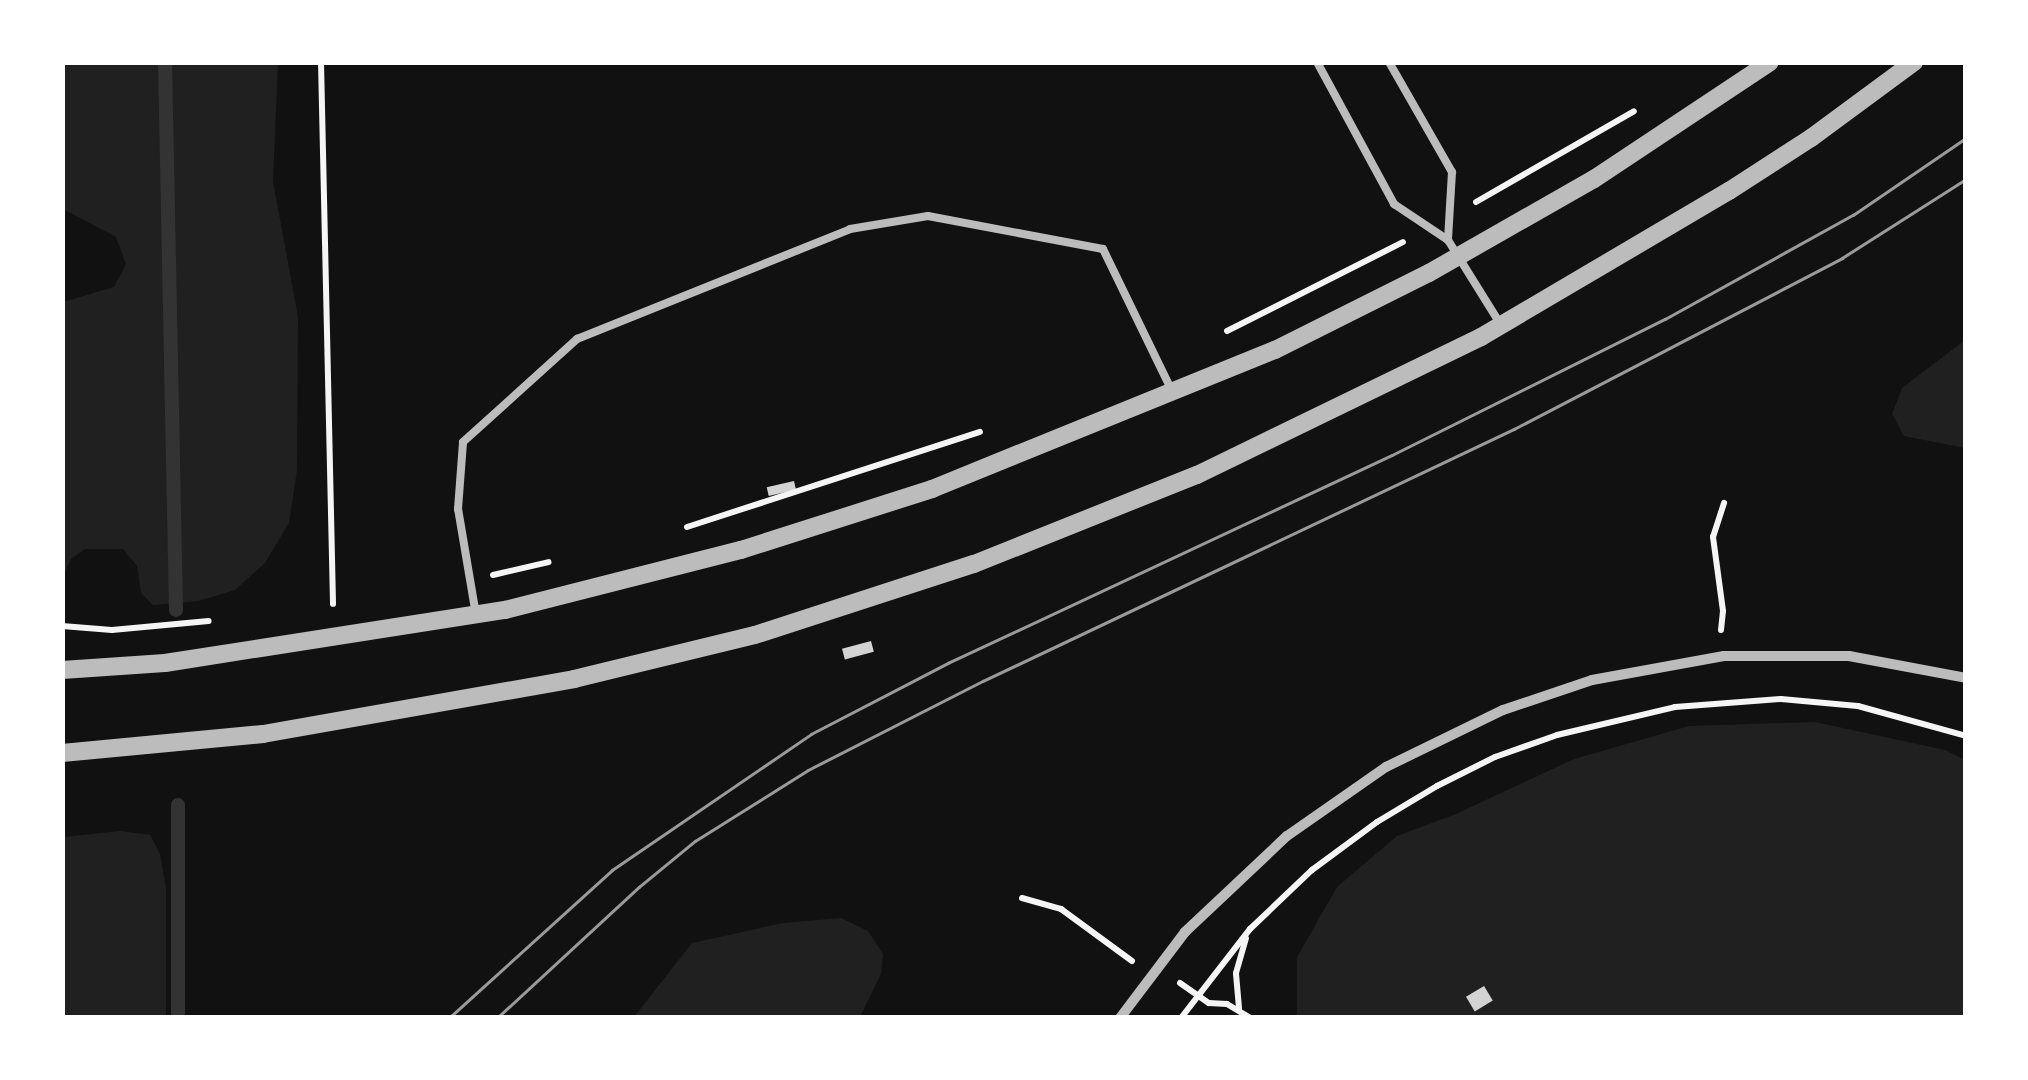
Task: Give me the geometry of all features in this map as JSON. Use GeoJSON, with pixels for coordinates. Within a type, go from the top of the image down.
{"type":"FeatureCollection","features":[{"type":"Feature","properties":{"kind":"street"},"geometry":{"type":"LineString","coordinates":[[62,670],[184,660],[476,615],[624,582],[932,489],[1276,350],[1453,247],[1594,179],[1770,62]]}},
{"type":"Feature","properties":{"kind":"street"},"geometry":{"type":"LineString","coordinates":[[62,754],[230,739],[386,715],[574,679],[754,635],[974,564],[1198,475],[1387,386],[1623,256],[1795,149],[1914,62]]}},
{"type":"Feature","properties":{"kind":"street"},"geometry":{"type":"LineString","coordinates":[[1120,1018],[1154,970],[1247,870],[1322,809],[1402,758],[1461,728],[1552,692],[1634,670],[1718,657],[1849,656],[1966,678]]}},
{"type":"Feature","properties":{"kind":"lane"},"geometry":{"type":"LineString","coordinates":[[1317,62],[1394,204],[1453,247],[1501,325]]}},
{"type":"Feature","properties":{"kind":"lane"},"geometry":{"type":"LineString","coordinates":[[1390,62],[1452,172],[1453,247]]}},
{"type":"Feature","properties":{"kind":"lane"},"geometry":{"type":"LineString","coordinates":[[476,615],[458,509],[463,442],[576,339],[850,230],[928,216],[1103,249],[1173,393]]}},
{"type":"Feature","properties":{"kind":"path"},"geometry":{"type":"LineString","coordinates":[[321,62],[334,604]]}},
{"type":"Feature","properties":{"kind":"path"},"geometry":{"type":"LineString","coordinates":[[1450,215],[1651,100]]}},
{"type":"Feature","properties":{"kind":"path"},"geometry":{"type":"LineString","coordinates":[[1212,338],[1428,228]]}},
{"type":"Feature","properties":{"kind":"path"},"geometry":{"type":"LineString","coordinates":[[684,528],[779,501],[996,426]]}},
{"type":"Feature","properties":{"kind":"path"},"geometry":{"type":"LineString","coordinates":[[1720,702],[1718,657],[1723,611],[1713,537],[1724,503]]}},
{"type":"Feature","properties":{"kind":"path"},"geometry":{"type":"LineString","coordinates":[[471,579],[556,561]]}},
{"type":"Feature","properties":{"kind":"path"},"geometry":{"type":"LineString","coordinates":[[316,607],[353,600]]}},
{"type":"Feature","properties":{"kind":"path"},"geometry":{"type":"LineString","coordinates":[[62,626],[112,630],[225,619]]}},
{"type":"Feature","properties":{"kind":"path"},"geometry":{"type":"LineString","coordinates":[[1181,1018],[1250,929],[1312,870],[1377,822],[1495,757],[1618,718],[1720,702],[1781,699],[1858,706],[1966,736]]}},
{"type":"Feature","properties":{"kind":"path"},"geometry":{"type":"LineString","coordinates":[[1022,898],[1061,909],[1122,956],[1154,970],[1195,996],[1240,1010],[1250,1018]]}},
{"type":"Feature","properties":{"kind":"path"},"geometry":{"type":"LineString","coordinates":[[1240,1010],[1236,973],[1250,929]]}},
{"type":"Feature","properties":{"kind":"shaded area"},"geometry":{"type":"Polygon","coordinates":[[[63,62],[278,63],[273,181],[298,317],[297,470],[289,523],[265,563],[235,590],[198,601],[153,605],[141,593],[137,566],[123,549],[85,549],[71,559],[63,576],[63,302],[114,287],[126,264],[116,237],[63,209],[63,62]]]}},
{"type":"Feature","properties":{"kind":"shaded area"},"geometry":{"type":"Polygon","coordinates":[[[1965,340],[1965,448],[1904,436],[1892,414],[1902,388],[1965,340]]]}},
{"type":"Feature","properties":{"kind":"shaded area"},"geometry":{"type":"Polygon","coordinates":[[[1815,722],[1945,750],[1965,760],[1965,1017],[1297,1017],[1297,957],[1337,887],[1397,836],[1456,814],[1574,759],[1689,726],[1815,722]]]}},
{"type":"Feature","properties":{"kind":"shaded area"},"geometry":{"type":"Polygon","coordinates":[[[120,831],[150,835],[160,854],[166,888],[166,1017],[63,1017],[63,837],[120,831]]]}},
{"type":"Feature","properties":{"kind":"shaded area"},"geometry":{"type":"Polygon","coordinates":[[[841,918],[868,931],[883,954],[881,974],[860,1017],[634,1017],[692,943],[783,923],[841,918]]]}},
{"type":"Feature","properties":{"kind":"building"},"geometry":{"type":"Polygon","coordinates":[[[794,481],[796,490],[769,496],[767,487],[794,481]]]}},
{"type":"Feature","properties":{"kind":"building"},"geometry":{"type":"Polygon","coordinates":[[[871,641],[874,652],[845,659],[842,649],[871,641]]]}},
{"type":"Feature","properties":{"kind":"building"},"geometry":{"type":"Polygon","coordinates":[[[1484,986],[1493,1001],[1475,1011],[1466,997],[1484,986]]]}},
{"type":"Feature","properties":{"kind":"waterway"},"geometry":{"type":"LineString","coordinates":[[165,62],[176,610]]}},
{"type":"Feature","properties":{"kind":"waterway"},"geometry":{"type":"LineString","coordinates":[[178,805],[178,1018]]}},
{"type":"Feature","properties":{"kind":"tram line"},"geometry":{"type":"LineString","coordinates":[[449,1018],[612,870],[811,734],[948,663],[1392,455],[1665,319],[1853,215],[1966,138]]}},
{"type":"Feature","properties":{"kind":"tram line"},"geometry":{"type":"LineString","coordinates":[[497,1018],[639,887],[695,841],[808,770],[983,681],[1514,429],[1842,258],[1966,179]]}}]}
